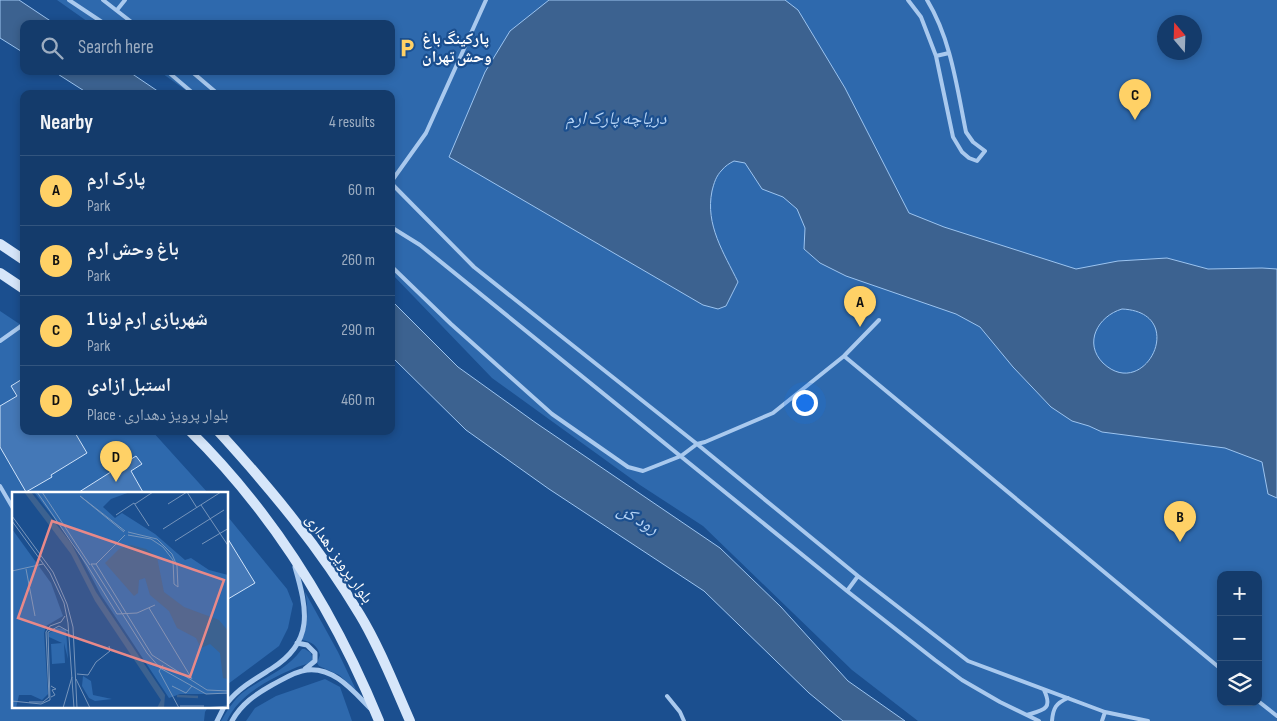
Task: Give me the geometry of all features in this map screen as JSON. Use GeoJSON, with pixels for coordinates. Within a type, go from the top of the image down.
{"type":"FeatureCollection","features":[{"type":"Feature","properties":{"kind":"main road"},"geometry":{"type":"LineString","coordinates":[[0,244],[20,257]]}},
{"type":"Feature","properties":{"kind":"main road"},"geometry":{"type":"LineString","coordinates":[[0,273],[20,286]]}},
{"type":"Feature","properties":{"kind":"main road"},"geometry":{"type":"LineString","coordinates":[[194,435],[247,496],[291,553],[319,597],[341,638],[378,718]]}},
{"type":"Feature","properties":{"kind":"main road","name":"بلوار پرویز دهداری"},"geometry":{"type":"LineString","coordinates":[[221,435],[291,516],[335,575],[361,616],[410,721]]}},
{"type":"Feature","properties":{"kind":"street"},"geometry":{"type":"LineString","coordinates":[[229,701],[238,690],[279,664],[292,652],[303,629],[305,609],[303,595],[291,553]]}},
{"type":"Feature","properties":{"kind":"street"},"geometry":{"type":"LineString","coordinates":[[232,721],[247,701],[287,677],[305,670],[315,661],[315,653],[307,645],[297,643]]}},
{"type":"Feature","properties":{"kind":"street"},"geometry":{"type":"LineString","coordinates":[[305,670],[325,672],[341,680],[378,718]]}},
{"type":"Feature","properties":{"kind":"street"},"geometry":{"type":"LineString","coordinates":[[217,721],[224,708]]}},
{"type":"Feature","properties":{"kind":"lane"},"geometry":{"type":"LineString","coordinates":[[69,0],[99,20]]}},
{"type":"Feature","properties":{"kind":"lane"},"geometry":{"type":"LineString","coordinates":[[103,0],[129,20]]}},
{"type":"Feature","properties":{"kind":"lane"},"geometry":{"type":"LineString","coordinates":[[118,10],[125,0]]}},
{"type":"Feature","properties":{"kind":"lane"},"geometry":{"type":"LineString","coordinates":[[395,177],[426,133],[486,0]]}},
{"type":"Feature","properties":{"kind":"lane"},"geometry":{"type":"LineString","coordinates":[[908,0],[921,17],[936,56],[953,137],[962,152],[969,158],[977,161],[985,151],[973,142],[966,132],[949,53],[933,10],[927,0]]}},
{"type":"Feature","properties":{"kind":"lane"},"geometry":{"type":"LineString","coordinates":[[936,56],[949,53]]}},
{"type":"Feature","properties":{"kind":"lane"},"geometry":{"type":"LineString","coordinates":[[172,75],[189,90]]}},
{"type":"Feature","properties":{"kind":"lane"},"geometry":{"type":"LineString","coordinates":[[196,75],[213,90]]}},
{"type":"Feature","properties":{"kind":"lane"},"geometry":{"type":"LineString","coordinates":[[395,187],[474,267],[858,576],[968,661],[1105,712],[1148,721]]}},
{"type":"Feature","properties":{"kind":"lane"},"geometry":{"type":"LineString","coordinates":[[395,230],[420,246],[847,591],[962,680],[1038,721]]}},
{"type":"Feature","properties":{"kind":"lane"},"geometry":{"type":"LineString","coordinates":[[395,270],[451,324],[552,414],[628,467],[643,472],[681,456],[696,444],[705,442],[773,413],[844,356],[879,320]]}},
{"type":"Feature","properties":{"kind":"lane"},"geometry":{"type":"LineString","coordinates":[[0,341],[20,327]]}},
{"type":"Feature","properties":{"kind":"lane"},"geometry":{"type":"LineString","coordinates":[[844,356],[1217,666]]}},
{"type":"Feature","properties":{"kind":"lane"},"geometry":{"type":"LineString","coordinates":[[0,486],[12,507]]}},
{"type":"Feature","properties":{"kind":"lane"},"geometry":{"type":"LineString","coordinates":[[847,591],[858,576]]}},
{"type":"Feature","properties":{"kind":"lane"},"geometry":{"type":"LineString","coordinates":[[1027,715],[1044,710],[1047,706],[1048,700],[1043,689]]}},
{"type":"Feature","properties":{"kind":"lane"},"geometry":{"type":"LineString","coordinates":[[667,696],[680,712],[684,721]]}},
{"type":"Feature","properties":{"kind":"lane"},"geometry":{"type":"LineString","coordinates":[[1052,721],[1053,709],[1059,702],[1068,698]]}},
{"type":"Feature","properties":{"kind":"lane"},"geometry":{"type":"LineString","coordinates":[[1262,703],[1277,716]]}},
{"type":"Feature","properties":{"kind":"lane"},"geometry":{"type":"LineString","coordinates":[[1102,721],[1105,712]]}},
{"type":"Feature","properties":{"kind":"shaded area"},"geometry":{"type":"Polygon","coordinates":[[[57,0],[1277,0],[1277,721],[918,721],[852,670],[703,526],[640,485],[492,378],[395,277],[395,90],[185,90],[165,75],[395,75],[395,20],[85,20],[57,0]]]}},
{"type":"Feature","properties":{"kind":"shaded area"},"geometry":{"type":"Polygon","coordinates":[[[0,311],[20,324],[20,435],[156,435],[207,492],[12,492],[12,708],[207,708],[204,721],[0,721],[0,311]]]}},
{"type":"Feature","properties":{"kind":"shaded area"},"geometry":{"type":"Polygon","coordinates":[[[229,518],[287,589],[293,604],[288,628],[279,646],[229,683],[229,518]]]}},
{"type":"Feature","properties":{"kind":"shaded area"},"geometry":{"type":"Polygon","coordinates":[[[305,592],[338,652],[356,690],[339,675],[319,666],[317,663],[320,655],[316,646],[302,640],[307,616],[305,592]]]}},
{"type":"Feature","properties":{"kind":"shaded area"},"geometry":{"type":"Polygon","coordinates":[[[302,649],[311,653],[313,660],[275,677],[256,689],[239,703],[227,721],[221,721],[242,693],[281,669],[302,649]]]}},
{"type":"Feature","properties":{"kind":"shaded area"},"geometry":{"type":"Polygon","coordinates":[[[325,679],[340,687],[352,721],[246,721],[255,708],[276,696],[325,679]]]}},
{"type":"Feature","properties":{"kind":"water"},"geometry":{"type":"Polygon","coordinates":[[[0,0],[19,0],[49,20],[20,20],[20,50],[0,38],[0,0]]]}},
{"type":"Feature","properties":{"kind":"water","name":"دریاچه پارک ارم"},"geometry":{"type":"Polygon","coordinates":[[[549,0],[785,0],[798,10],[845,88],[909,213],[944,227],[1076,269],[1118,261],[1167,258],[1208,269],[1277,269],[1277,498],[1268,494],[1262,462],[1225,448],[1102,432],[1072,421],[1051,407],[1013,367],[980,327],[956,314],[846,276],[820,263],[804,249],[805,228],[797,209],[783,197],[762,189],[745,163],[734,161],[726,166],[714,182],[712,191],[711,215],[713,227],[738,282],[726,306],[718,309],[703,305],[449,157],[485,72],[510,31],[549,0]],[[1122,309],[1113,313],[1100,324],[1096,331],[1094,347],[1103,363],[1119,372],[1133,372],[1145,364],[1154,352],[1157,338],[1154,324],[1142,314],[1122,309]]]}},
{"type":"Feature","properties":{"kind":"water"},"geometry":{"type":"Polygon","coordinates":[[[59,75],[134,75],[156,90],[83,90],[59,75]]]}},
{"type":"Feature","properties":{"kind":"water","name":"رود کن"},"geometry":{"type":"Polygon","coordinates":[[[395,304],[458,367],[536,423],[720,548],[781,607],[848,681],[905,721],[843,721],[809,693],[704,591],[549,489],[466,430],[395,360],[395,304]]]}},
{"type":"Feature","properties":{"kind":"building"},"geometry":{"type":"Polygon","coordinates":[[[20,380],[20,435],[76,435],[87,453],[26,492],[0,447],[0,406],[17,396],[11,386],[20,380]]]}},
{"type":"Feature","properties":{"kind":"building"},"geometry":{"type":"Polygon","coordinates":[[[136,456],[142,464],[131,471],[143,492],[79,492],[136,456]]]}},
{"type":"Feature","properties":{"kind":"building"},"geometry":{"type":"Polygon","coordinates":[[[229,541],[255,583],[229,598],[229,541]]]}},
{"type":"Feature","properties":{"kind":"place","name":"پارکینگ باغ وحش تهران"},"geometry":{"type":"Point","coordinates":[407,48]}},
{"type":"Feature","properties":{"kind":"place","name":"شهربازی ارم لونا 1"},"geometry":{"type":"Point","coordinates":[1135,120]}},
{"type":"Feature","properties":{"kind":"place","name":"پارک ارم"},"geometry":{"type":"Point","coordinates":[860,327]}},
{"type":"Feature","properties":{"kind":"place","name":"استبل ازادی"},"geometry":{"type":"Point","coordinates":[116,482]}},
{"type":"Feature","properties":{"kind":"place","name":"باغ وحش ارم"},"geometry":{"type":"Point","coordinates":[1180,542]}}]}
